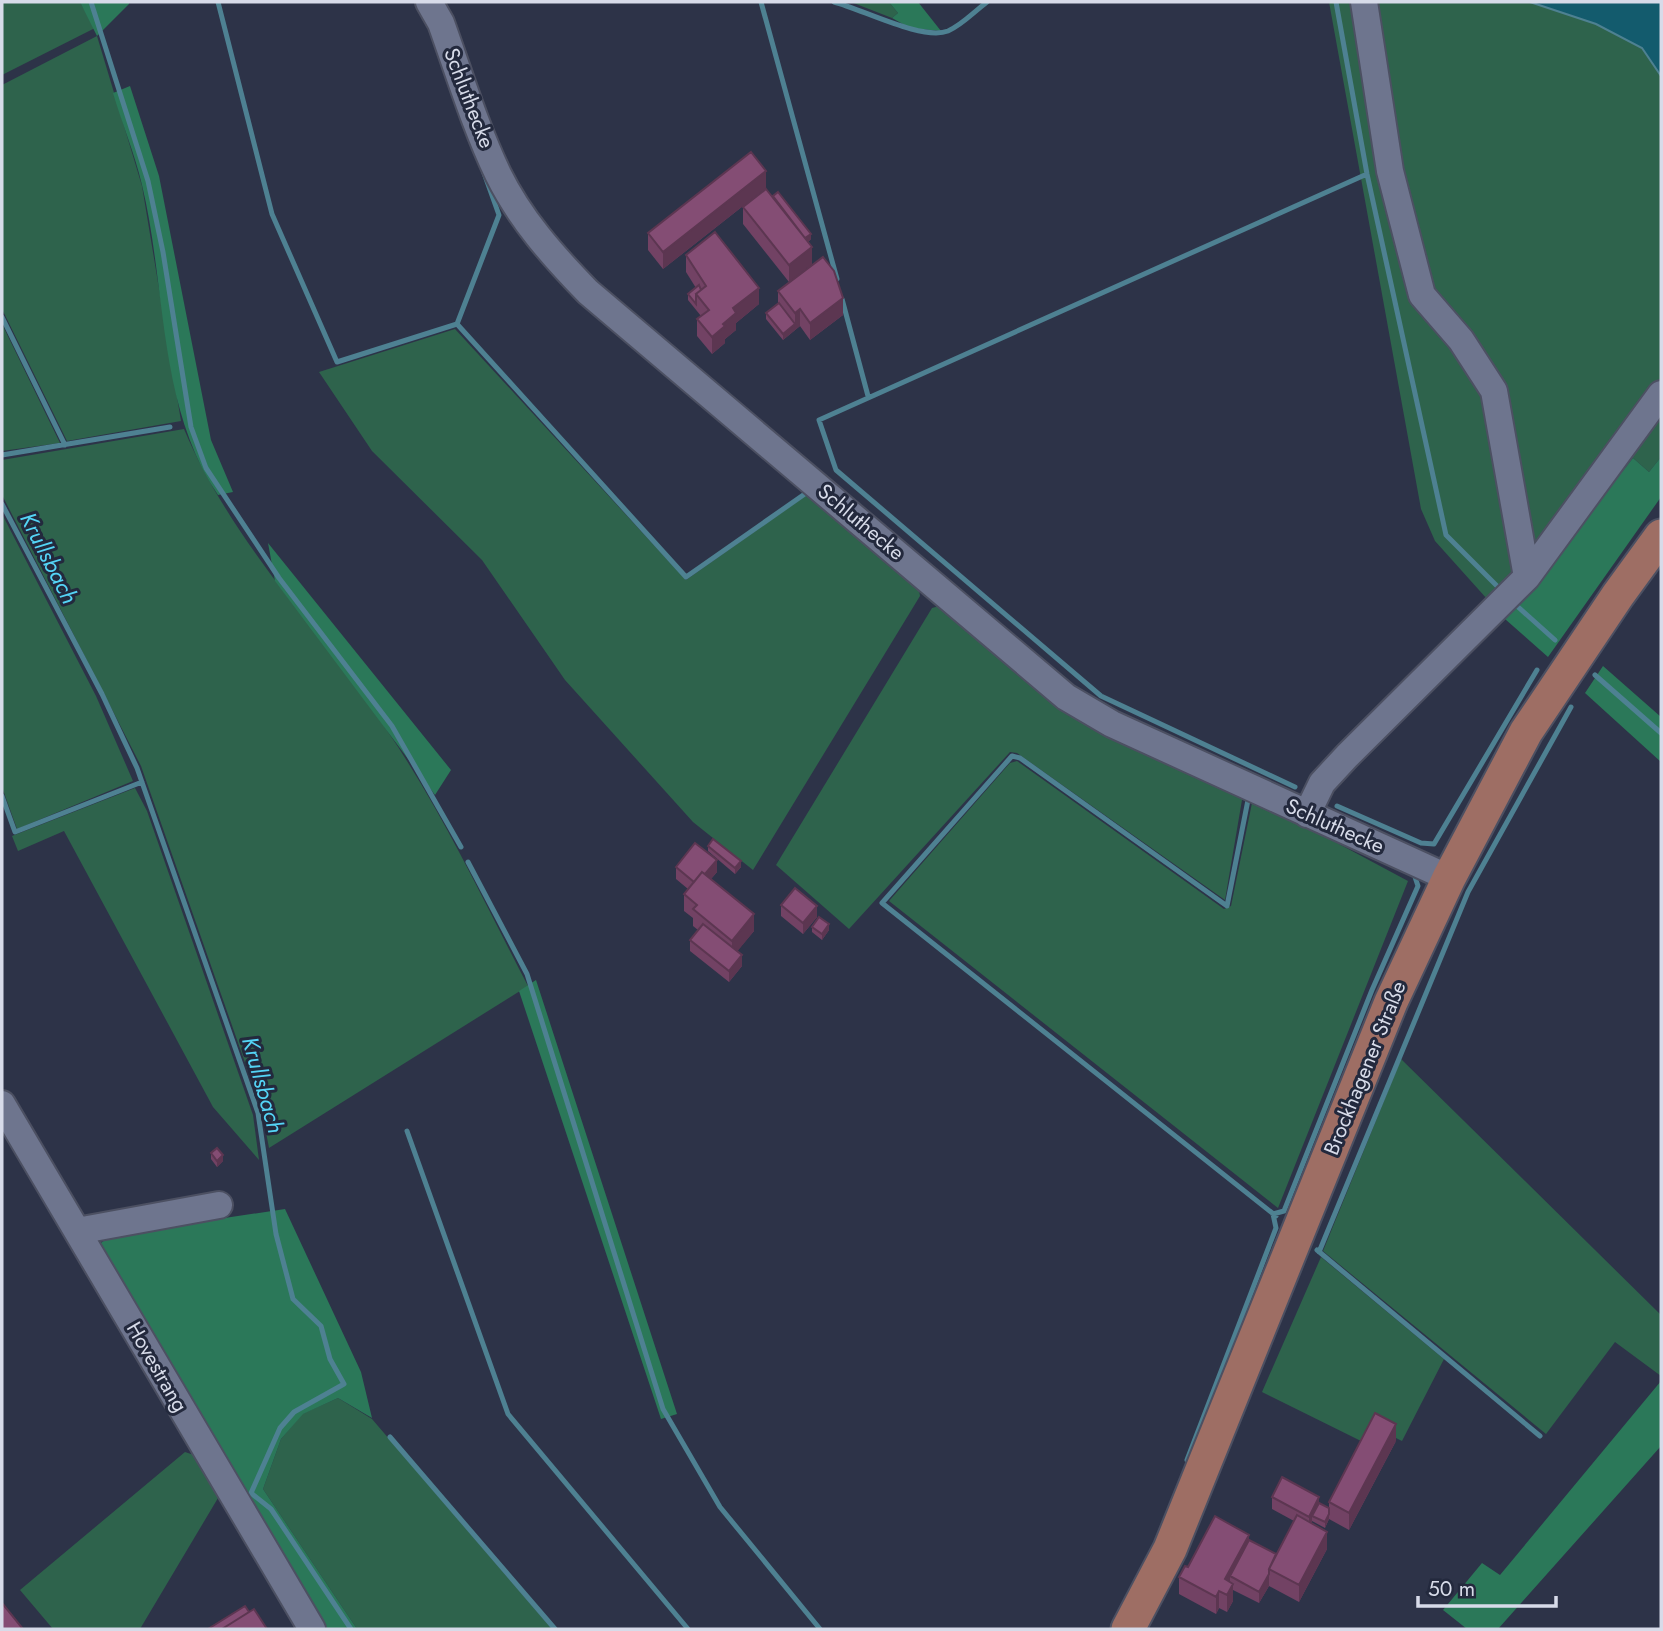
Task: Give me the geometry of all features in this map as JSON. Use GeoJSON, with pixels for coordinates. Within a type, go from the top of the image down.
{"type":"FeatureCollection","features":[{"type":"Feature","properties":{"kind":"main road","name":"Brockhagener Straße"},"geometry":{"type":"LineString","coordinates":[[1128,1629],[1170,1549],[1391,1002],[1449,877],[1526,732],[1661,536]]}},
{"type":"Feature","properties":{"kind":"street","name":"Schluthecke"},"geometry":{"type":"LineString","coordinates":[[429,2],[441,23],[498,173],[523,218],[550,253],[588,292],[1066,696],[1112,724],[1449,877]]}},
{"type":"Feature","properties":{"kind":"street"},"geometry":{"type":"LineString","coordinates":[[1364,2],[1390,171],[1422,295],[1461,340],[1494,391],[1528,577]]}},
{"type":"Feature","properties":{"kind":"street"},"geometry":{"type":"LineString","coordinates":[[1307,814],[1322,783],[1347,756],[1528,577],[1661,394]]}},
{"type":"Feature","properties":{"kind":"street","name":"Hovestrang"},"geometry":{"type":"LineString","coordinates":[[2,1104],[312,1629]]}},
{"type":"Feature","properties":{"kind":"street"},"geometry":{"type":"LineString","coordinates":[[78,1231],[219,1205]]}},
{"type":"Feature","properties":{"kind":"green space"},"geometry":{"type":"Polygon","coordinates":[[[2,2],[80,2],[95,28],[2,75],[2,2]]]}},
{"type":"Feature","properties":{"kind":"green space"},"geometry":{"type":"Polygon","coordinates":[[[80,2],[129,2],[129,4],[97,36],[80,2]]]}},
{"type":"Feature","properties":{"kind":"green space"},"geometry":{"type":"Polygon","coordinates":[[[851,2],[889,2],[898,13],[892,18],[851,2]]]}},
{"type":"Feature","properties":{"kind":"green space"},"geometry":{"type":"Polygon","coordinates":[[[889,2],[918,2],[941,31],[910,28],[892,18],[898,13],[889,2]]]}},
{"type":"Feature","properties":{"kind":"green space"},"geometry":{"type":"Polygon","coordinates":[[[1329,2],[1530,2],[1596,24],[1642,48],[1661,76],[1661,457],[1649,472],[1633,458],[1505,619],[1435,541],[1421,509],[1329,2]]]}},
{"type":"Feature","properties":{"kind":"green space"},"geometry":{"type":"Polygon","coordinates":[[[97,36],[142,186],[181,421],[67,441],[2,309],[2,85],[97,36]]]}},
{"type":"Feature","properties":{"kind":"green space"},"geometry":{"type":"Polygon","coordinates":[[[130,86],[159,176],[211,440],[233,492],[218,495],[198,460],[184,423],[174,384],[142,185],[113,93],[130,86]]]}},
{"type":"Feature","properties":{"kind":"green space"},"geometry":{"type":"Polygon","coordinates":[[[2,324],[60,443],[2,451],[2,324]]]}},
{"type":"Feature","properties":{"kind":"green space"},"geometry":{"type":"Polygon","coordinates":[[[455,329],[686,580],[811,492],[918,584],[920,596],[753,870],[693,822],[565,680],[482,560],[372,451],[319,372],[455,329]]]}},
{"type":"Feature","properties":{"kind":"green space"},"geometry":{"type":"Polygon","coordinates":[[[184,429],[203,470],[251,547],[360,692],[406,759],[461,855],[528,986],[269,1148],[262,1111],[141,766],[2,495],[2,460],[184,429]]]}},
{"type":"Feature","properties":{"kind":"green space"},"geometry":{"type":"Polygon","coordinates":[[[1661,457],[1661,497],[1548,657],[1505,619],[1633,458],[1649,472],[1661,457]]]}},
{"type":"Feature","properties":{"kind":"green space"},"geometry":{"type":"Polygon","coordinates":[[[2,514],[96,696],[133,781],[17,829],[2,787],[2,514]]]}},
{"type":"Feature","properties":{"kind":"green space"},"geometry":{"type":"Polygon","coordinates":[[[268,543],[451,770],[435,795],[275,581],[268,543]]]}},
{"type":"Feature","properties":{"kind":"green space"},"geometry":{"type":"Polygon","coordinates":[[[946,604],[1060,699],[1243,794],[1225,900],[1017,753],[1010,752],[849,929],[776,865],[932,608],[946,604]]]}},
{"type":"Feature","properties":{"kind":"green space"},"geometry":{"type":"Polygon","coordinates":[[[1603,666],[1661,717],[1661,762],[1585,693],[1603,666]]]}},
{"type":"Feature","properties":{"kind":"green space"},"geometry":{"type":"Polygon","coordinates":[[[1017,761],[1224,909],[1231,906],[1253,798],[1408,881],[1278,1208],[889,901],[1010,763],[1017,761]]]}},
{"type":"Feature","properties":{"kind":"green space"},"geometry":{"type":"Polygon","coordinates":[[[135,788],[147,811],[253,1115],[259,1160],[213,1107],[64,831],[18,851],[12,836],[135,788]]]}},
{"type":"Feature","properties":{"kind":"green space"},"geometry":{"type":"Polygon","coordinates":[[[536,980],[677,1414],[661,1419],[519,991],[536,980]]]}},
{"type":"Feature","properties":{"kind":"green space"},"geometry":{"type":"Polygon","coordinates":[[[1401,1059],[1661,1315],[1661,1376],[1615,1342],[1546,1434],[1323,1251],[1401,1059]]]}},
{"type":"Feature","properties":{"kind":"green space"},"geometry":{"type":"Polygon","coordinates":[[[285,1209],[361,1372],[372,1418],[338,1398],[303,1414],[281,1439],[263,1489],[357,1629],[323,1629],[98,1245],[112,1235],[285,1209]]]}},
{"type":"Feature","properties":{"kind":"green space"},"geometry":{"type":"Polygon","coordinates":[[[1321,1257],[1444,1359],[1402,1441],[1372,1426],[1363,1442],[1262,1392],[1321,1257]]]}},
{"type":"Feature","properties":{"kind":"green space"},"geometry":{"type":"Polygon","coordinates":[[[1661,1381],[1661,1446],[1498,1629],[1467,1629],[1443,1610],[1482,1563],[1500,1575],[1661,1381]]]}},
{"type":"Feature","properties":{"kind":"green space"},"geometry":{"type":"Polygon","coordinates":[[[338,1398],[372,1419],[552,1629],[357,1629],[263,1489],[281,1439],[302,1414],[338,1398]]]}},
{"type":"Feature","properties":{"kind":"green space"},"geometry":{"type":"Polygon","coordinates":[[[185,1452],[200,1457],[221,1493],[140,1629],[53,1629],[20,1590],[185,1452]]]}},
{"type":"Feature","properties":{"kind":"water"},"geometry":{"type":"Polygon","coordinates":[[[1530,2],[1661,2],[1661,76],[1642,48],[1596,24],[1530,2]]]}},
{"type":"Feature","properties":{"kind":"building"},"geometry":{"type":"Polygon","coordinates":[[[751,152],[766,171],[663,252],[648,233],[751,152]]]}},
{"type":"Feature","properties":{"kind":"building"},"geometry":{"type":"Polygon","coordinates":[[[766,189],[812,247],[789,265],[743,207],[766,189]]]}},
{"type":"Feature","properties":{"kind":"building"},"geometry":{"type":"Polygon","coordinates":[[[778,192],[811,234],[805,238],[773,196],[778,192]]]}},
{"type":"Feature","properties":{"kind":"building"},"geometry":{"type":"Polygon","coordinates":[[[715,232],[759,288],[733,308],[736,313],[712,337],[697,319],[709,310],[696,294],[706,286],[686,255],[715,232]]]}},
{"type":"Feature","properties":{"kind":"building"},"geometry":{"type":"Polygon","coordinates":[[[823,257],[834,271],[843,298],[810,323],[800,309],[795,313],[778,291],[823,257]]]}},
{"type":"Feature","properties":{"kind":"building"},"geometry":{"type":"Polygon","coordinates":[[[699,285],[701,290],[696,294],[696,304],[688,294],[699,285]]]}},
{"type":"Feature","properties":{"kind":"building"},"geometry":{"type":"Polygon","coordinates":[[[779,303],[795,324],[783,334],[766,313],[779,303]]]}},
{"type":"Feature","properties":{"kind":"building"},"geometry":{"type":"Polygon","coordinates":[[[713,839],[741,861],[735,868],[708,846],[713,839]]]}},
{"type":"Feature","properties":{"kind":"building"},"geometry":{"type":"Polygon","coordinates":[[[695,843],[717,860],[694,882],[676,867],[695,843]]]}},
{"type":"Feature","properties":{"kind":"building"},"geometry":{"type":"Polygon","coordinates":[[[702,872],[754,914],[732,941],[693,909],[697,905],[684,894],[702,872]]]}},
{"type":"Feature","properties":{"kind":"building"},"geometry":{"type":"Polygon","coordinates":[[[795,888],[817,906],[803,923],[781,905],[795,888]]]}},
{"type":"Feature","properties":{"kind":"building"},"geometry":{"type":"Polygon","coordinates":[[[819,917],[829,924],[822,934],[812,927],[819,917]]]}},
{"type":"Feature","properties":{"kind":"building"},"geometry":{"type":"Polygon","coordinates":[[[703,924],[742,955],[729,971],[690,940],[703,924]]]}},
{"type":"Feature","properties":{"kind":"building"},"geometry":{"type":"Polygon","coordinates":[[[217,1148],[223,1155],[217,1161],[211,1153],[217,1148]]]}},
{"type":"Feature","properties":{"kind":"building"},"geometry":{"type":"Polygon","coordinates":[[[1375,1413],[1396,1424],[1349,1513],[1329,1502],[1375,1413]]]}},
{"type":"Feature","properties":{"kind":"building"},"geometry":{"type":"Polygon","coordinates":[[[1282,1477],[1319,1497],[1309,1517],[1272,1497],[1282,1477]]]}},
{"type":"Feature","properties":{"kind":"building"},"geometry":{"type":"Polygon","coordinates":[[[1319,1503],[1329,1508],[1325,1522],[1312,1516],[1319,1503]]]}},
{"type":"Feature","properties":{"kind":"building"},"geometry":{"type":"Polygon","coordinates":[[[1297,1515],[1327,1532],[1299,1585],[1269,1569],[1297,1515]]]}},
{"type":"Feature","properties":{"kind":"building"},"geometry":{"type":"Polygon","coordinates":[[[1215,1516],[1249,1535],[1225,1579],[1233,1584],[1227,1595],[1219,1591],[1216,1597],[1179,1577],[1185,1566],[1188,1567],[1215,1516]]]}},
{"type":"Feature","properties":{"kind":"building"},"geometry":{"type":"Polygon","coordinates":[[[1249,1540],[1276,1554],[1259,1592],[1230,1576],[1249,1540]]]}},
{"type":"Feature","properties":{"kind":"building"},"geometry":{"type":"Polygon","coordinates":[[[2,1603],[23,1629],[2,1629],[2,1603]]]}},
{"type":"Feature","properties":{"kind":"building"},"geometry":{"type":"Polygon","coordinates":[[[245,1606],[249,1612],[222,1629],[208,1629],[245,1606]]]}},
{"type":"Feature","properties":{"kind":"building"},"geometry":{"type":"Polygon","coordinates":[[[254,1609],[267,1629],[222,1629],[254,1609]]]}},
{"type":"Feature","properties":{"kind":"waterway"},"geometry":{"type":"LineString","coordinates":[[91,2],[148,181],[163,252],[191,427],[206,468],[279,578],[392,726],[461,847]]}},
{"type":"Feature","properties":{"kind":"waterway"},"geometry":{"type":"LineString","coordinates":[[218,2],[272,214],[337,362],[457,324]]}},
{"type":"Feature","properties":{"kind":"waterway"},"geometry":{"type":"LineString","coordinates":[[761,2],[837,279]]}},
{"type":"Feature","properties":{"kind":"waterway"},"geometry":{"type":"LineString","coordinates":[[834,2],[908,28],[937,33],[948,31],[963,22],[987,2]]}},
{"type":"Feature","properties":{"kind":"waterway"},"geometry":{"type":"LineString","coordinates":[[1336,2],[1367,174],[1446,535],[1499,588]]}},
{"type":"Feature","properties":{"kind":"waterway"},"geometry":{"type":"LineString","coordinates":[[457,324],[499,215],[484,173]]}},
{"type":"Feature","properties":{"kind":"waterway"},"geometry":{"type":"LineString","coordinates":[[1295,787],[1101,696],[836,470],[819,420],[1367,174]]}},
{"type":"Feature","properties":{"kind":"waterway"},"geometry":{"type":"LineString","coordinates":[[842,299],[868,396]]}},
{"type":"Feature","properties":{"kind":"waterway"},"geometry":{"type":"LineString","coordinates":[[2,317],[65,445]]}},
{"type":"Feature","properties":{"kind":"waterway"},"geometry":{"type":"LineString","coordinates":[[457,324],[686,577],[809,491]]}},
{"type":"Feature","properties":{"kind":"waterway"},"geometry":{"type":"LineString","coordinates":[[2,455],[170,427]]}},
{"type":"Feature","properties":{"kind":"waterway","name":"Krullsbach"},"geometry":{"type":"LineString","coordinates":[[2,504],[102,694],[137,768],[258,1113],[276,1234],[293,1299],[321,1326],[330,1359],[344,1384],[294,1412],[280,1428],[251,1493],[271,1509],[351,1629]]}},
{"type":"Feature","properties":{"kind":"waterway"},"geometry":{"type":"LineString","coordinates":[[1517,606],[1555,640]]}},
{"type":"Feature","properties":{"kind":"waterway"},"geometry":{"type":"LineString","coordinates":[[1337,806],[1421,843],[1434,844],[1537,670]]}},
{"type":"Feature","properties":{"kind":"waterway"},"geometry":{"type":"LineString","coordinates":[[1595,675],[1661,733]]}},
{"type":"Feature","properties":{"kind":"waterway"},"geometry":{"type":"LineString","coordinates":[[1319,1252],[1468,892],[1571,707]]}},
{"type":"Feature","properties":{"kind":"waterway"},"geometry":{"type":"LineString","coordinates":[[1249,795],[1227,906],[1020,758],[1012,756],[882,903],[1276,1216]]}},
{"type":"Feature","properties":{"kind":"waterway"},"geometry":{"type":"LineString","coordinates":[[2,796],[15,832],[142,782]]}},
{"type":"Feature","properties":{"kind":"waterway"},"geometry":{"type":"LineString","coordinates":[[468,862],[527,974],[663,1409],[720,1507],[820,1629]]}},
{"type":"Feature","properties":{"kind":"waterway"},"geometry":{"type":"LineString","coordinates":[[1187,1460],[1276,1228],[1273,1214],[1284,1211],[1372,990],[1418,886],[1415,877]]}},
{"type":"Feature","properties":{"kind":"waterway"},"geometry":{"type":"LineString","coordinates":[[407,1131],[508,1414],[688,1629]]}},
{"type":"Feature","properties":{"kind":"waterway"},"geometry":{"type":"LineString","coordinates":[[1317,1250],[1540,1436]]}},
{"type":"Feature","properties":{"kind":"waterway"},"geometry":{"type":"LineString","coordinates":[[390,1437],[555,1629]]}}]}
